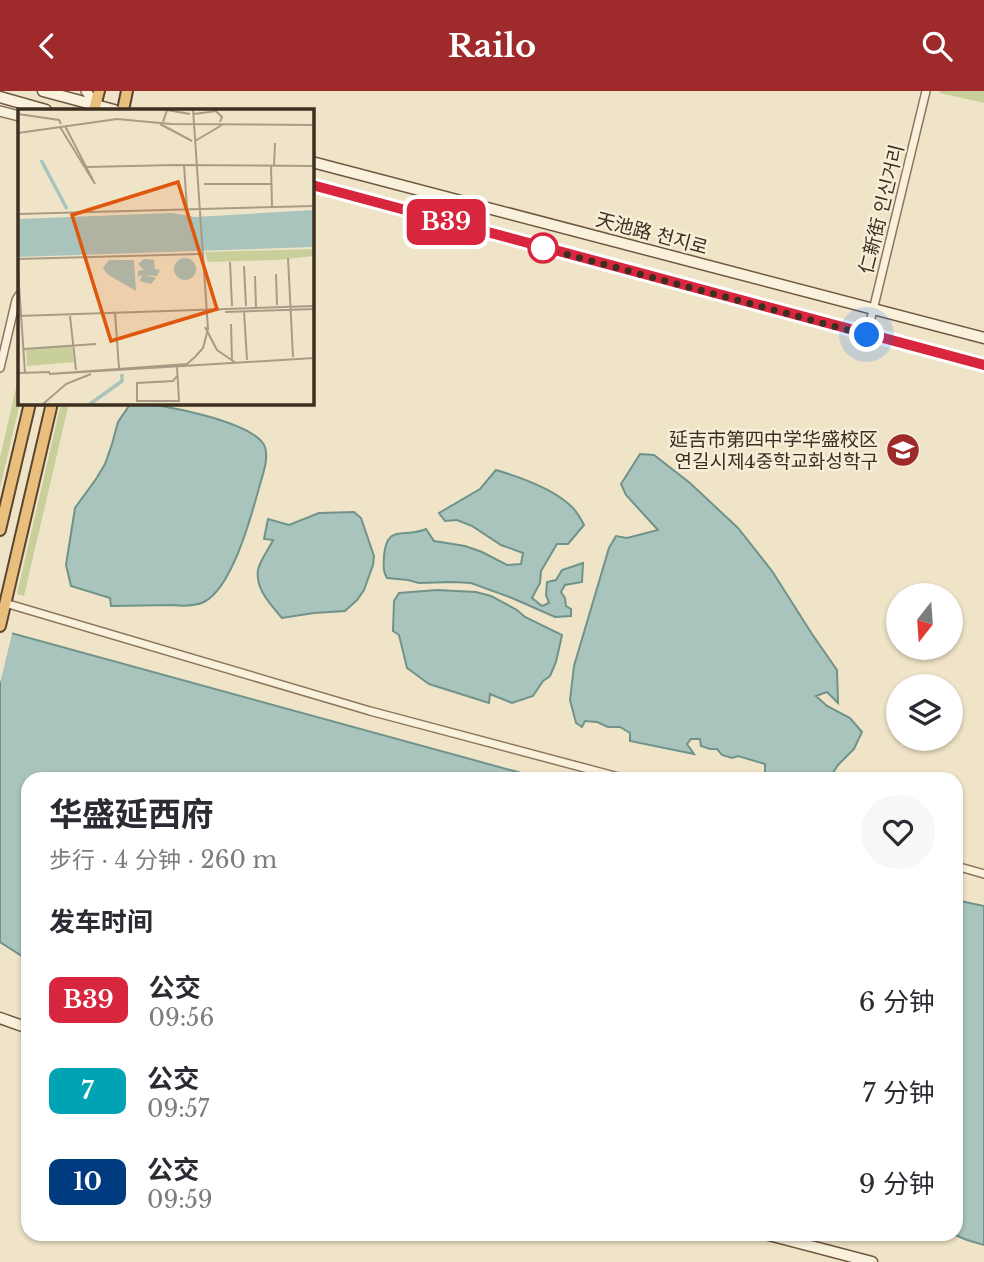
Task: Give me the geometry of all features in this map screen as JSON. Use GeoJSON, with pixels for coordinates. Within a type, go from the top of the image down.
{"type":"FeatureCollection","features":[{"type":"Feature","properties":{"kind":"highway"},"geometry":{"type":"LineString","coordinates":[[95,108],[99,91]]}},
{"type":"Feature","properties":{"kind":"highway"},"geometry":{"type":"LineString","coordinates":[[123,109],[127,91]]}},
{"type":"Feature","properties":{"kind":"highway"},"geometry":{"type":"LineString","coordinates":[[0,530],[30,404]]}},
{"type":"Feature","properties":{"kind":"highway"},"geometry":{"type":"LineString","coordinates":[[1,623],[4,598],[52,404]]}},
{"type":"Feature","properties":{"kind":"main road"},"geometry":{"type":"LineString","coordinates":[[43,91],[95,108]]}},
{"type":"Feature","properties":{"kind":"main road"},"geometry":{"type":"LineString","coordinates":[[0,97],[42,109]]}},
{"type":"Feature","properties":{"kind":"main road","name":"天池路 천지로"},"geometry":{"type":"LineString","coordinates":[[313,162],[984,338]]}},
{"type":"Feature","properties":{"kind":"main road"},"geometry":{"type":"LineString","coordinates":[[313,185],[984,365]]}},
{"type":"Feature","properties":{"kind":"main road"},"geometry":{"type":"LineString","coordinates":[[0,1018],[21,1026]]}},
{"type":"Feature","properties":{"kind":"main road"},"geometry":{"type":"LineString","coordinates":[[792,1241],[872,1262]]}},
{"type":"Feature","properties":{"kind":"street"},"geometry":{"type":"LineString","coordinates":[[86,91],[95,108]]}},
{"type":"Feature","properties":{"kind":"street","name":"仁新街 인신거리"},"geometry":{"type":"LineString","coordinates":[[867,335],[926,91]]}},
{"type":"Feature","properties":{"kind":"street"},"geometry":{"type":"LineString","coordinates":[[0,111],[18,117]]}},
{"type":"Feature","properties":{"kind":"street"},"geometry":{"type":"LineString","coordinates":[[0,368],[18,297]]}},
{"type":"Feature","properties":{"kind":"street"},"geometry":{"type":"LineString","coordinates":[[4,598],[370,711],[600,772]]}},
{"type":"Feature","properties":{"kind":"street"},"geometry":{"type":"LineString","coordinates":[[963,868],[984,874]]}},
{"type":"Feature","properties":{"kind":"green space"},"geometry":{"type":"Polygon","coordinates":[[[984,91],[984,103],[940,93],[984,91]]]}},
{"type":"Feature","properties":{"kind":"green space"},"geometry":{"type":"Polygon","coordinates":[[[18,379],[20,404],[0,488],[0,457],[18,379]]]}},
{"type":"Feature","properties":{"kind":"green space"},"geometry":{"type":"Polygon","coordinates":[[[61,404],[69,404],[24,596],[17,594],[61,404]]]}},
{"type":"Feature","properties":{"kind":"water"},"geometry":{"type":"Polygon","coordinates":[[[130,404],[161,406],[204,415],[244,429],[258,438],[265,447],[265,468],[239,551],[223,582],[204,602],[184,606],[111,606],[110,598],[71,586],[66,565],[75,508],[105,464],[118,422],[130,404]]]}},
{"type":"Feature","properties":{"kind":"water"},"geometry":{"type":"Polygon","coordinates":[[[640,454],[654,455],[690,483],[738,528],[772,571],[837,670],[838,703],[827,692],[816,696],[827,706],[850,718],[862,732],[854,749],[834,772],[765,772],[765,764],[738,756],[732,758],[722,755],[717,749],[701,746],[700,739],[691,739],[687,744],[694,754],[630,741],[630,733],[620,727],[585,721],[582,727],[576,723],[570,700],[574,666],[609,548],[616,536],[627,538],[658,530],[626,495],[621,484],[640,454]]]}},
{"type":"Feature","properties":{"kind":"water"},"geometry":{"type":"Polygon","coordinates":[[[496,470],[526,480],[556,495],[572,507],[583,523],[568,544],[557,544],[541,571],[540,583],[532,598],[542,606],[549,603],[546,595],[547,582],[556,580],[562,570],[583,563],[582,582],[565,585],[561,592],[566,606],[571,609],[571,616],[555,617],[471,583],[419,583],[387,578],[385,575],[384,556],[389,539],[398,533],[426,529],[434,541],[465,546],[507,565],[521,564],[523,553],[501,545],[472,526],[457,520],[445,521],[439,513],[480,489],[496,470]]]}},
{"type":"Feature","properties":{"kind":"water"},"geometry":{"type":"Polygon","coordinates":[[[354,512],[361,518],[374,556],[364,590],[345,611],[282,618],[265,596],[258,577],[261,562],[273,540],[264,539],[268,519],[289,525],[319,513],[354,512]]]}},
{"type":"Feature","properties":{"kind":"water"},"geometry":{"type":"Polygon","coordinates":[[[437,590],[476,592],[491,596],[562,635],[550,676],[533,696],[512,703],[490,694],[489,703],[429,684],[407,668],[399,635],[393,631],[394,601],[399,593],[437,590]]]}},
{"type":"Feature","properties":{"kind":"water"},"geometry":{"type":"Polygon","coordinates":[[[0,630],[517,772],[21,772],[21,956],[0,942],[0,630]]]}},
{"type":"Feature","properties":{"kind":"water"},"geometry":{"type":"Polygon","coordinates":[[[963,902],[984,906],[984,1245],[963,1238],[963,902]]]}},
{"type":"Feature","properties":{"kind":"pier"},"geometry":{"type":"Polygon","coordinates":[[[0,626],[13,630],[0,683],[0,626]]]}},
{"type":"Feature","properties":{"kind":"bus line","name":"B39"},"geometry":{"type":"LineString","coordinates":[[313,185],[984,365]]}},
{"type":"Feature","properties":{"kind":"place","name":"延吉市第四中学华盛校区 연길시제4중학교화성학구"},"geometry":{"type":"Point","coordinates":[903,450]}},
{"type":"Feature","properties":{"kind":"route"},"geometry":{"type":"LineString","coordinates":[[543,248],[867,335]]}}]}
